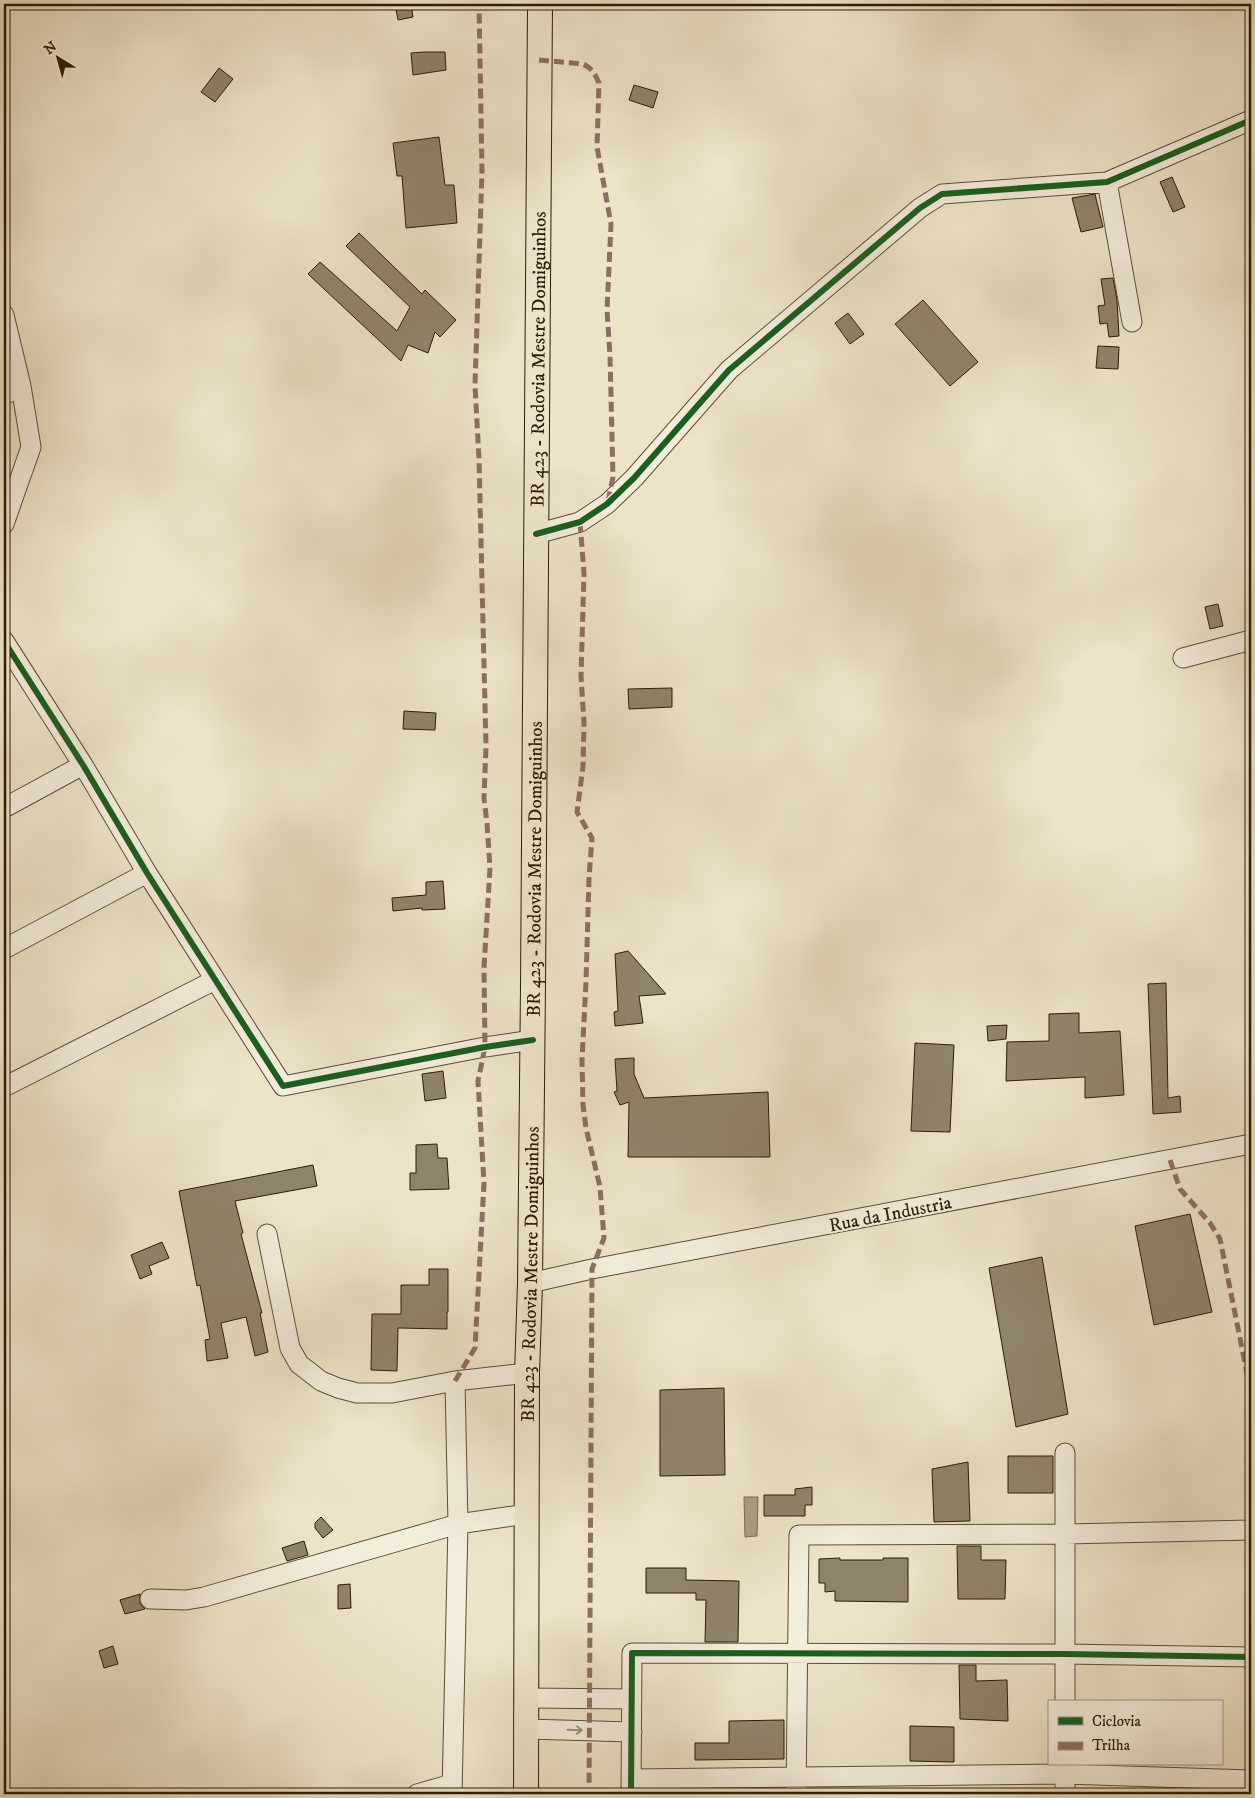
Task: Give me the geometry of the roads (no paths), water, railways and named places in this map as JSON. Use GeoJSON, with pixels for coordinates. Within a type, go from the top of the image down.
{"type":"FeatureCollection","features":[{"type":"Feature","properties":{"kind":"main road","name":"BR 423 - Rodovia Mestre Domiguinhos"},"geometry":{"type":"LineString","coordinates":[[526,1794],[528,1514],[526,1373],[530,1283],[533,1040],[540,4]]}},
{"type":"Feature","properties":{"kind":"street"},"geometry":{"type":"LineString","coordinates":[[536,534],[580,522],[607,504],[634,478],[729,370],[920,208],[942,194],[1107,182],[1251,120]]}},
{"type":"Feature","properties":{"kind":"street"},"geometry":{"type":"LineString","coordinates":[[1107,182],[1132,322]]}},
{"type":"Feature","properties":{"kind":"street"},"geometry":{"type":"LineString","coordinates":[[4,315],[21,386],[32,447],[4,524]]}},
{"type":"Feature","properties":{"kind":"street"},"geometry":{"type":"LineString","coordinates":[[4,395],[21,386]]}},
{"type":"Feature","properties":{"kind":"street"},"geometry":{"type":"LineString","coordinates":[[1183,658],[1251,640]]}},
{"type":"Feature","properties":{"kind":"street"},"geometry":{"type":"LineString","coordinates":[[4,641],[11,671],[83,766],[148,873],[283,1086],[485,1047],[533,1040]]}},
{"type":"Feature","properties":{"kind":"street"},"geometry":{"type":"LineString","coordinates":[[4,808],[83,766]]}},
{"type":"Feature","properties":{"kind":"street"},"geometry":{"type":"LineString","coordinates":[[4,949],[148,873]]}},
{"type":"Feature","properties":{"kind":"street"},"geometry":{"type":"LineString","coordinates":[[4,1087],[215,980]]}},
{"type":"Feature","properties":{"kind":"street","name":"Rua da Industria"},"geometry":{"type":"LineString","coordinates":[[530,1283],[592,1269],[1251,1144]]}},
{"type":"Feature","properties":{"kind":"street"},"geometry":{"type":"LineString","coordinates":[[268,1234],[290,1348],[299,1364],[321,1381],[356,1393],[392,1393],[455,1381],[526,1373]]}},
{"type":"Feature","properties":{"kind":"street"},"geometry":{"type":"LineString","coordinates":[[417,1794],[452,1789],[458,1524],[455,1381]]}},
{"type":"Feature","properties":{"kind":"street"},"geometry":{"type":"LineString","coordinates":[[1065,1453],[1065,1700]]}},
{"type":"Feature","properties":{"kind":"street"},"geometry":{"type":"LineString","coordinates":[[150,1599],[186,1600],[204,1598],[458,1524],[528,1514]]}},
{"type":"Feature","properties":{"kind":"street"},"geometry":{"type":"LineString","coordinates":[[796,1785],[799,1534],[1065,1534],[1251,1530]]}},
{"type":"Feature","properties":{"kind":"street"},"geometry":{"type":"LineString","coordinates":[[1251,1657],[1064,1654],[632,1654],[631,1786],[796,1785],[1065,1769],[1251,1780]]}},
{"type":"Feature","properties":{"kind":"street"},"geometry":{"type":"LineString","coordinates":[[526,1698],[632,1699]]}},
{"type":"Feature","properties":{"kind":"street"},"geometry":{"type":"LineString","coordinates":[[526,1729],[632,1732]]}},
{"type":"Feature","properties":{"kind":"street"},"geometry":{"type":"LineString","coordinates":[[1065,1769],[1065,1794]]}}]}
